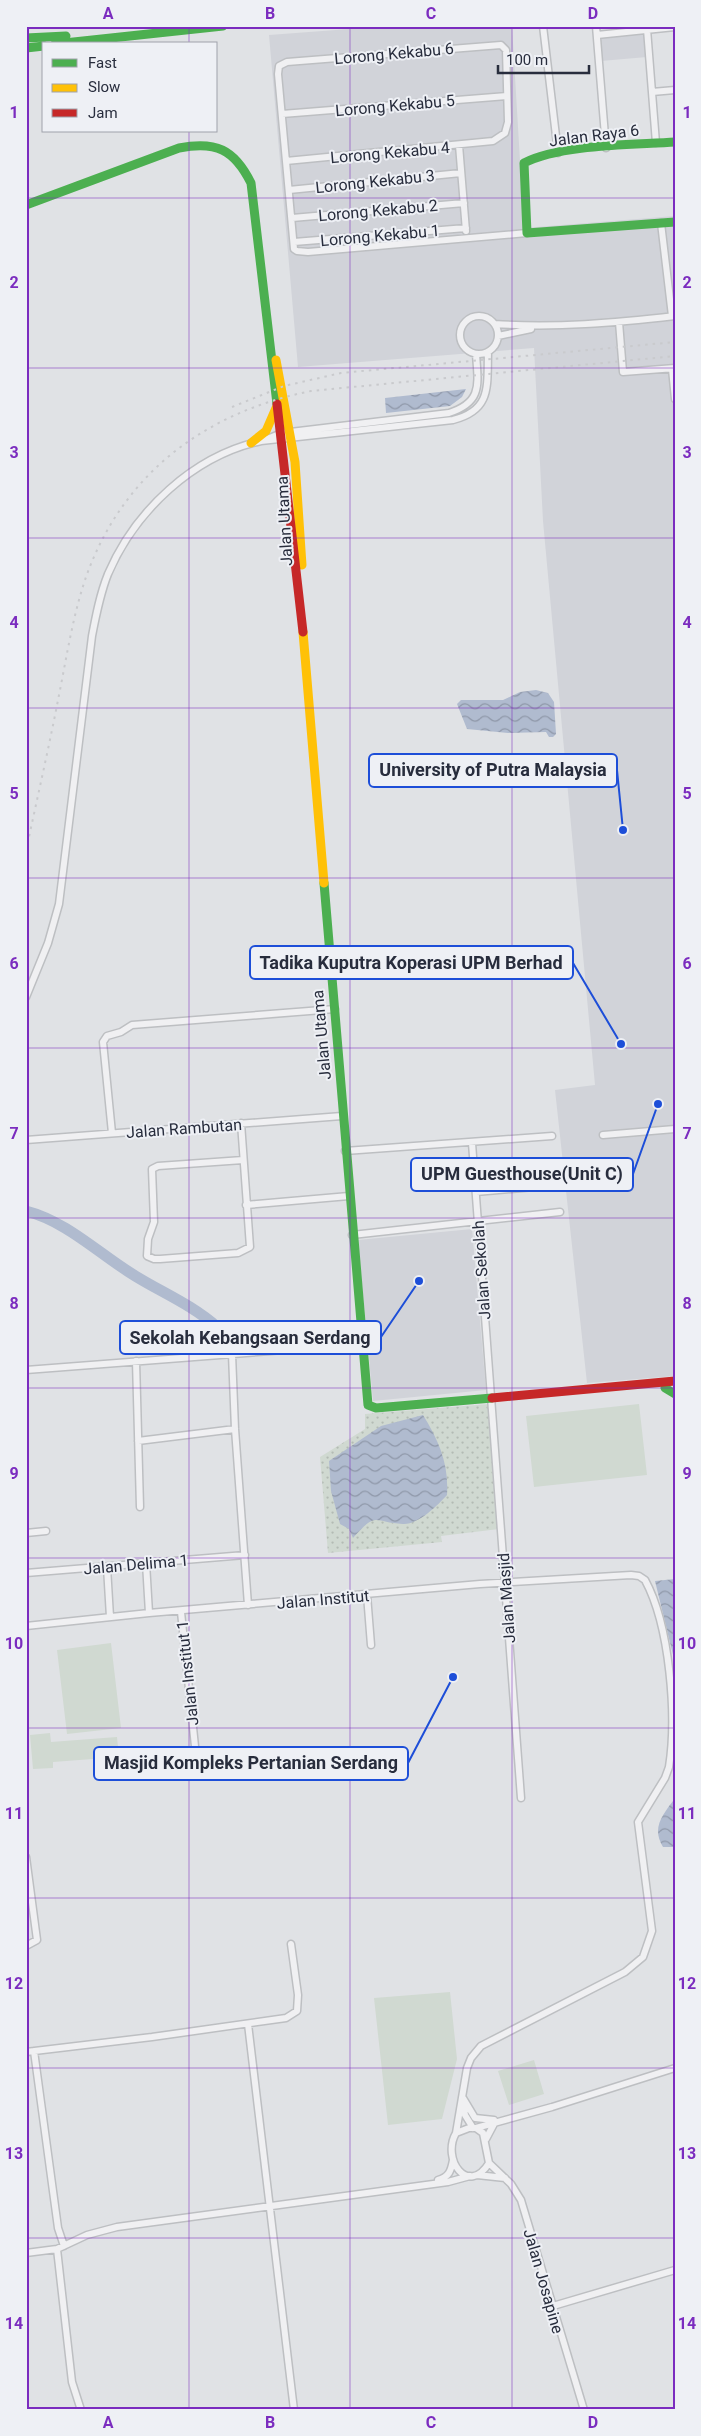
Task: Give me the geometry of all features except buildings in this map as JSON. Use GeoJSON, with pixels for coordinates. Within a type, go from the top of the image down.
{"type":"FeatureCollection","features":[{"type":"Feature","properties":{"kind":"street"},"geometry":{"type":"LineString","coordinates":[[68,42],[223,26]]}},
{"type":"Feature","properties":{"kind":"street"},"geometry":{"type":"LineString","coordinates":[[543,26],[558,153]]}},
{"type":"Feature","properties":{"kind":"street"},"geometry":{"type":"LineString","coordinates":[[596,26],[606,148]]}},
{"type":"Feature","properties":{"kind":"street"},"geometry":{"type":"LineString","coordinates":[[597,35],[647,28],[675,27]]}},
{"type":"Feature","properties":{"kind":"street"},"geometry":{"type":"LineString","coordinates":[[647,28],[656,143]]}},
{"type":"Feature","properties":{"kind":"street"},"geometry":{"type":"LineString","coordinates":[[26,38],[69,36],[95,38]]}},
{"type":"Feature","properties":{"kind":"street","name":"Lorong Kekabu 6"},"geometry":{"type":"LineString","coordinates":[[282,114],[278,70],[287,62],[501,45],[506,50],[507,96]]}},
{"type":"Feature","properties":{"kind":"street"},"geometry":{"type":"LineString","coordinates":[[26,48],[42,46]]}},
{"type":"Feature","properties":{"kind":"street"},"geometry":{"type":"LineString","coordinates":[[652,92],[675,90]]}},
{"type":"Feature","properties":{"kind":"street","name":"Lorong Kekabu 5"},"geometry":{"type":"LineString","coordinates":[[282,114],[507,96]]}},
{"type":"Feature","properties":{"kind":"street","name":"Lorong Kekabu 4"},"geometry":{"type":"LineString","coordinates":[[286,161],[493,141],[500,137],[506,128],[507,96]]}},
{"type":"Feature","properties":{"kind":"street"},"geometry":{"type":"LineString","coordinates":[[282,114],[296,251],[308,252],[675,222]]}},
{"type":"Feature","properties":{"kind":"street","name":"Jalan Raya 6"},"geometry":{"type":"LineString","coordinates":[[527,233],[524,168],[526,160],[558,153],[675,142]]}},
{"type":"Feature","properties":{"kind":"street"},"geometry":{"type":"LineString","coordinates":[[26,205],[188,145],[211,145],[232,154],[240,161],[253,191],[276,405],[287,436]]}},
{"type":"Feature","properties":{"kind":"street"},"geometry":{"type":"LineString","coordinates":[[459,145],[467,238]]}},
{"type":"Feature","properties":{"kind":"street","name":"Lorong Kekabu 3"},"geometry":{"type":"LineString","coordinates":[[289,190],[461,173]]}},
{"type":"Feature","properties":{"kind":"street","name":"Lorong Kekabu 2"},"geometry":{"type":"LineString","coordinates":[[292,218],[464,203]]}},
{"type":"Feature","properties":{"kind":"street"},"geometry":{"type":"LineString","coordinates":[[494,324],[498,336],[493,348],[488,352],[476,354],[464,348],[461,343],[460,331],[462,325],[466,320],[476,316],[486,318],[494,324],[542,326],[619,322],[673,316],[661,223]]}},
{"type":"Feature","properties":{"kind":"street","name":"Lorong Kekabu 1"},"geometry":{"type":"LineString","coordinates":[[294,242],[466,228]]}},
{"type":"Feature","properties":{"kind":"street"},"geometry":{"type":"LineString","coordinates":[[619,322],[623,372],[674,368],[675,399]]}},
{"type":"Feature","properties":{"kind":"street"},"geometry":{"type":"LineString","coordinates":[[267,323],[288,408],[287,436]]}},
{"type":"Feature","properties":{"kind":"street"},"geometry":{"type":"LineString","coordinates":[[498,336],[542,326]]}},
{"type":"Feature","properties":{"kind":"street"},"geometry":{"type":"LineString","coordinates":[[287,436],[453,420],[468,416],[480,408],[485,397],[488,352]]}},
{"type":"Feature","properties":{"kind":"street"},"geometry":{"type":"LineString","coordinates":[[26,997],[48,943],[59,904],[92,636],[98,604],[108,574],[134,528],[166,493],[210,460],[251,443],[449,412],[470,404],[478,386],[476,354]]}},
{"type":"Feature","properties":{"kind":"street"},"geometry":{"type":"LineString","coordinates":[[251,443],[266,431],[272,421],[276,405]]}},
{"type":"Feature","properties":{"kind":"street","name":"Jalan Utama"},"geometry":{"type":"LineString","coordinates":[[287,436],[352,1235],[369,1406],[376,1408],[491,1397]]}},
{"type":"Feature","properties":{"kind":"street"},"geometry":{"type":"LineString","coordinates":[[112,1133],[103,1042],[106,1036],[121,1032],[132,1025],[335,1009]]}},
{"type":"Feature","properties":{"kind":"street","name":"Jalan Rambutan"},"geometry":{"type":"LineString","coordinates":[[26,1140],[342,1116]]}},
{"type":"Feature","properties":{"kind":"street"},"geometry":{"type":"LineString","coordinates":[[241,1123],[250,1243],[248,1250],[238,1253],[160,1259],[147,1256],[148,1239],[154,1222],[152,1169],[158,1166],[243,1160]]}},
{"type":"Feature","properties":{"kind":"street"},"geometry":{"type":"LineString","coordinates":[[603,1135],[675,1129]]}},
{"type":"Feature","properties":{"kind":"street"},"geometry":{"type":"LineString","coordinates":[[345,1151],[552,1136]]}},
{"type":"Feature","properties":{"kind":"street","name":"Jalan Sekolah"},"geometry":{"type":"LineString","coordinates":[[472,1143],[491,1397]]}},
{"type":"Feature","properties":{"kind":"street"},"geometry":{"type":"LineString","coordinates":[[476,1192],[558,1185]]}},
{"type":"Feature","properties":{"kind":"street"},"geometry":{"type":"LineString","coordinates":[[246,1205],[349,1196]]}},
{"type":"Feature","properties":{"kind":"street"},"geometry":{"type":"LineString","coordinates":[[352,1235],[560,1212]]}},
{"type":"Feature","properties":{"kind":"street"},"geometry":{"type":"LineString","coordinates":[[26,1370],[362,1344]]}},
{"type":"Feature","properties":{"kind":"street"},"geometry":{"type":"LineString","coordinates":[[232,1354],[235,1429],[248,1605]]}},
{"type":"Feature","properties":{"kind":"street"},"geometry":{"type":"LineString","coordinates":[[136,1361],[140,1506]]}},
{"type":"Feature","properties":{"kind":"street"},"geometry":{"type":"LineString","coordinates":[[491,1397],[638,1385],[672,1385]]}},
{"type":"Feature","properties":{"kind":"street"},"geometry":{"type":"LineString","coordinates":[[578,1391],[619,1392],[672,1385]]}},
{"type":"Feature","properties":{"kind":"street"},"geometry":{"type":"LineString","coordinates":[[672,1385],[675,1394]]}},
{"type":"Feature","properties":{"kind":"street","name":"Jalan Masjid"},"geometry":{"type":"LineString","coordinates":[[491,1397],[521,1798]]}},
{"type":"Feature","properties":{"kind":"street"},"geometry":{"type":"LineString","coordinates":[[138,1441],[235,1429]]}},
{"type":"Feature","properties":{"kind":"street"},"geometry":{"type":"LineString","coordinates":[[26,1533],[46,1531]]}},
{"type":"Feature","properties":{"kind":"street","name":"Jalan Delima 1"},"geometry":{"type":"LineString","coordinates":[[26,1573],[245,1555]]}},
{"type":"Feature","properties":{"kind":"street"},"geometry":{"type":"LineString","coordinates":[[146,1563],[149,1613]]}},
{"type":"Feature","properties":{"kind":"street"},"geometry":{"type":"LineString","coordinates":[[107,1567],[110,1617]]}},
{"type":"Feature","properties":{"kind":"street","name":"Jalan Institut"},"geometry":{"type":"LineString","coordinates":[[26,1626],[149,1613],[181,1612],[506,1583],[619,1575],[639,1576],[648,1584],[666,1644],[671,1726],[669,1767],[638,1822],[650,1906],[651,1938],[643,1957],[625,1972],[481,2046],[471,2058],[456,2134]]}},
{"type":"Feature","properties":{"kind":"street"},"geometry":{"type":"LineString","coordinates":[[367,1595],[371,1644]]}},
{"type":"Feature","properties":{"kind":"street","name":"Jalan Institut 1"},"geometry":{"type":"LineString","coordinates":[[181,1612],[196,1756],[197,1759],[202,1759]]}},
{"type":"Feature","properties":{"kind":"street"},"geometry":{"type":"LineString","coordinates":[[26,1856],[37,1940],[26,1946]]}},
{"type":"Feature","properties":{"kind":"street"},"geometry":{"type":"LineString","coordinates":[[26,2052],[149,2038],[286,2018],[297,2012],[298,1995],[291,1944]]}},
{"type":"Feature","properties":{"kind":"street"},"geometry":{"type":"LineString","coordinates":[[248,2024],[268,2206],[294,2410]]}},
{"type":"Feature","properties":{"kind":"street"},"geometry":{"type":"LineString","coordinates":[[34,2050],[58,2228],[64,2246]]}},
{"type":"Feature","properties":{"kind":"street"},"geometry":{"type":"LineString","coordinates":[[506,2178],[474,2176],[462,2174],[456,2170],[451,2145],[456,2134],[675,2068]]}},
{"type":"Feature","properties":{"kind":"street"},"geometry":{"type":"LineString","coordinates":[[462,2097],[475,2118],[482,2120],[513,2118]]}},
{"type":"Feature","properties":{"kind":"street"},"geometry":{"type":"LineString","coordinates":[[462,2097],[465,2115],[486,2139]]}},
{"type":"Feature","properties":{"kind":"street"},"geometry":{"type":"LineString","coordinates":[[26,2253],[57,2249],[102,2230],[427,2183],[448,2182],[474,2176],[483,2172],[488,2163],[486,2139],[495,2122]]}},
{"type":"Feature","properties":{"kind":"street"},"geometry":{"type":"LineString","coordinates":[[427,2183],[446,2178],[450,2172],[453,2160]]}},
{"type":"Feature","properties":{"kind":"street","name":"Jalan Josapine"},"geometry":{"type":"LineString","coordinates":[[488,2163],[506,2178],[521,2200],[584,2410]]}},
{"type":"Feature","properties":{"kind":"street"},"geometry":{"type":"LineString","coordinates":[[57,2249],[72,2382],[81,2410]]}},
{"type":"Feature","properties":{"kind":"street"},"geometry":{"type":"LineString","coordinates":[[553,2306],[675,2270]]}},
{"type":"Feature","properties":{"kind":"shaded area"},"geometry":{"type":"Polygon","coordinates":[[[389,26],[512,26],[524,228],[675,216],[675,1376],[587,1383],[555,1090],[595,1085],[543,521],[534,348],[298,367],[269,35],[389,26]]]}},
{"type":"Feature","properties":{"kind":"shaded area"},"geometry":{"type":"Polygon","coordinates":[[[645,31],[647,57],[601,61],[599,37],[645,31]]]}},
{"type":"Feature","properties":{"kind":"shaded area"},"geometry":{"type":"Polygon","coordinates":[[[472,1229],[486,1390],[373,1401],[358,1240],[472,1229]]]}},
{"type":"Feature","properties":{"kind":"shaded area"},"geometry":{"type":"Polygon","coordinates":[[[489,1404],[499,1529],[441,1536],[442,1542],[328,1553],[320,1457],[365,1429],[365,1414],[489,1404]]]}},
{"type":"Feature","properties":{"kind":"shaded area"},"geometry":{"type":"Polygon","coordinates":[[[639,1404],[647,1475],[534,1487],[526,1416],[639,1404]]]}},
{"type":"Feature","properties":{"kind":"shaded area"},"geometry":{"type":"Polygon","coordinates":[[[111,1643],[121,1728],[67,1734],[57,1650],[111,1643]]]}},
{"type":"Feature","properties":{"kind":"shaded area"},"geometry":{"type":"Polygon","coordinates":[[[50,1733],[51,1742],[117,1737],[119,1757],[53,1762],[53,1768],[33,1769],[30,1735],[50,1733]]]}},
{"type":"Feature","properties":{"kind":"shaded area"},"geometry":{"type":"Polygon","coordinates":[[[450,1992],[457,2059],[442,2119],[388,2125],[374,1998],[450,1992]]]}},
{"type":"Feature","properties":{"kind":"shaded area"},"geometry":{"type":"Polygon","coordinates":[[[534,2060],[544,2094],[509,2105],[498,2071],[534,2060]]]}},
{"type":"Feature","properties":{"kind":"water"},"geometry":{"type":"Polygon","coordinates":[[[466,389],[462,397],[450,406],[386,413],[385,398],[466,389]]]}},
{"type":"Feature","properties":{"kind":"water"},"geometry":{"type":"Polygon","coordinates":[[[536,690],[548,693],[554,702],[556,734],[553,737],[549,737],[546,732],[508,733],[467,729],[457,704],[461,700],[503,700],[520,692],[536,690]]]}},
{"type":"Feature","properties":{"kind":"water"},"geometry":{"type":"Polygon","coordinates":[[[423,1415],[434,1434],[445,1463],[447,1495],[427,1514],[415,1521],[403,1524],[372,1521],[353,1538],[349,1529],[340,1524],[331,1491],[329,1461],[381,1426],[423,1415]]]}},
{"type":"Feature","properties":{"kind":"water"},"geometry":{"type":"Polygon","coordinates":[[[675,1579],[675,1663],[655,1581],[675,1579]]]}},
{"type":"Feature","properties":{"kind":"water"},"geometry":{"type":"Polygon","coordinates":[[[675,1798],[675,1847],[663,1847],[658,1827],[675,1798]]]}},
{"type":"Feature","properties":{"kind":"waterway"},"geometry":{"type":"LineString","coordinates":[[26,1211],[67,1229],[129,1272],[185,1304],[217,1327]]}},
{"type":"Feature","properties":{"kind":"railway"},"geometry":{"type":"LineString","coordinates":[[232,407],[284,386],[341,373],[675,342]]}},
{"type":"Feature","properties":{"kind":"railway"},"geometry":{"type":"LineString","coordinates":[[26,851],[74,620],[86,577],[102,540],[122,507],[146,478],[173,453],[203,432],[237,414],[273,401],[311,391],[675,356]]}},
{"type":"Feature","properties":{"kind":"traffic: fast"},"geometry":{"type":"LineString","coordinates":[[74,42],[223,26]]}},
{"type":"Feature","properties":{"kind":"traffic: fast"},"geometry":{"type":"LineString","coordinates":[[26,38],[66,36]]}},
{"type":"Feature","properties":{"kind":"traffic: fast"},"geometry":{"type":"LineString","coordinates":[[26,48],[42,46]]}},
{"type":"Feature","properties":{"kind":"traffic: fast"},"geometry":{"type":"LineString","coordinates":[[675,142],[598,146],[557,152],[524,163],[527,233],[675,222]]}},
{"type":"Feature","properties":{"kind":"traffic: fast"},"geometry":{"type":"LineString","coordinates":[[26,205],[179,148],[192,146],[214,147],[231,155],[245,171],[251,183],[277,404]]}},
{"type":"Feature","properties":{"kind":"traffic: fast"},"geometry":{"type":"LineString","coordinates":[[324,883],[368,1405],[376,1408],[492,1398]]}},
{"type":"Feature","properties":{"kind":"traffic: fast"},"geometry":{"type":"LineString","coordinates":[[665,1388],[675,1394]]}},
{"type":"Feature","properties":{"kind":"traffic: slow"},"geometry":{"type":"LineString","coordinates":[[276,360],[295,462],[302,565]]}},
{"type":"Feature","properties":{"kind":"traffic: slow"},"geometry":{"type":"LineString","coordinates":[[251,443],[266,431],[276,408]]}},
{"type":"Feature","properties":{"kind":"traffic: slow"},"geometry":{"type":"LineString","coordinates":[[303,632],[324,883]]}},
{"type":"Feature","properties":{"kind":"traffic: jam"},"geometry":{"type":"LineString","coordinates":[[277,404],[303,632]]}},
{"type":"Feature","properties":{"kind":"traffic: jam"},"geometry":{"type":"LineString","coordinates":[[492,1398],[675,1381]]}},
{"type":"Feature","properties":{"kind":"place","name":"University of Putra Malaysia"},"geometry":{"type":"Point","coordinates":[623,830]}},
{"type":"Feature","properties":{"kind":"place","name":"Tadika Kuputra Koperasi UPM Berhad"},"geometry":{"type":"Point","coordinates":[621,1044]}},
{"type":"Feature","properties":{"kind":"place","name":"UPM Guesthouse(Unit C)"},"geometry":{"type":"Point","coordinates":[658,1104]}},
{"type":"Feature","properties":{"kind":"place","name":"Sekolah Kebangsaan Serdang"},"geometry":{"type":"Point","coordinates":[419,1281]}},
{"type":"Feature","properties":{"kind":"place","name":"Masjid Kompleks Pertanian Serdang"},"geometry":{"type":"Point","coordinates":[453,1677]}}]}
